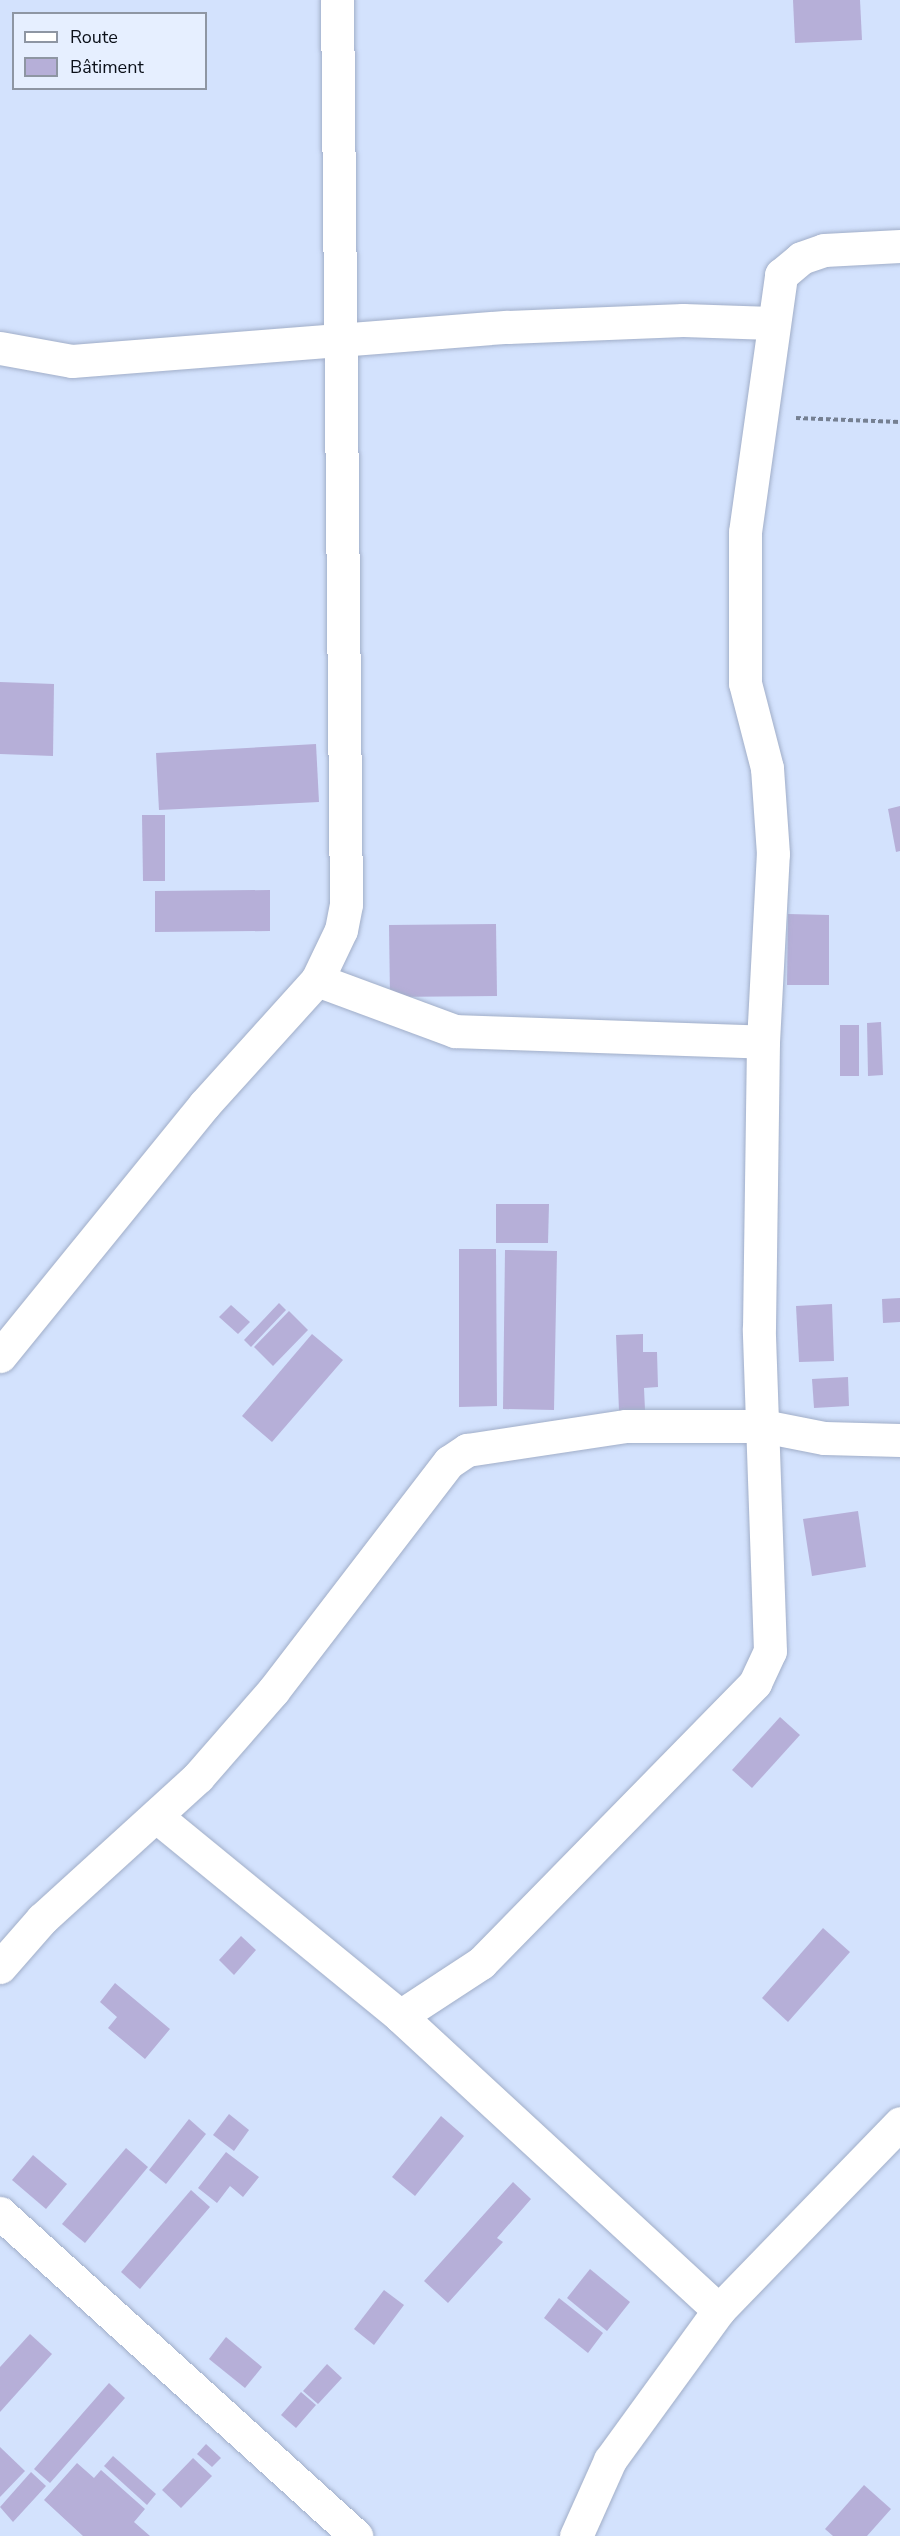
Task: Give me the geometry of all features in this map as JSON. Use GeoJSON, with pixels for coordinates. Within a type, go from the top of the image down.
{"type":"FeatureCollection","features":[{"type":"Feature","properties":{"kind":"street"},"geometry":{"type":"LineString","coordinates":[[0,1356],[204,1105],[317,980],[341,930],[346,904],[337,0]]}},
{"type":"Feature","properties":{"kind":"street"},"geometry":{"type":"LineString","coordinates":[[400,2016],[481,1963],[755,1683],[770,1651],[771,1622],[763,1426],[763,1042],[773,854],[767,768],[745,683],[741,614],[759,420],[781,275],[801,258],[824,250],[900,246]]}},
{"type":"Feature","properties":{"kind":"street"},"geometry":{"type":"LineString","coordinates":[[0,348],[72,361],[342,339],[625,322],[772,323]]}},
{"type":"Feature","properties":{"kind":"street"},"geometry":{"type":"LineString","coordinates":[[317,980],[454,1031],[763,1042]]}},
{"type":"Feature","properties":{"kind":"street"},"geometry":{"type":"LineString","coordinates":[[0,1967],[42,1919],[157,1817],[273,1691],[449,1462],[495,1442],[626,1426],[763,1426],[824,1438],[900,1440]]}},
{"type":"Feature","properties":{"kind":"street"},"geometry":{"type":"LineString","coordinates":[[157,1817],[400,2016],[719,2310]]}},
{"type":"Feature","properties":{"kind":"street"},"geometry":{"type":"LineString","coordinates":[[576,2536],[610,2460],[719,2310],[900,2123]]}},
{"type":"Feature","properties":{"kind":"street"},"geometry":{"type":"LineString","coordinates":[[0,2213],[356,2536]]}},
{"type":"Feature","properties":{"kind":"path"},"geometry":{"type":"LineString","coordinates":[[759,420],[900,422]]}},
{"type":"Feature","properties":{"kind":"building"},"geometry":{"type":"Polygon","coordinates":[[[793,0],[860,0],[862,40],[795,43],[793,0]]]}},
{"type":"Feature","properties":{"kind":"building"},"geometry":{"type":"Polygon","coordinates":[[[0,682],[54,684],[53,756],[0,754],[0,682]]]}},
{"type":"Feature","properties":{"kind":"building"},"geometry":{"type":"Polygon","coordinates":[[[316,744],[319,802],[159,810],[156,753],[316,744]]]}},
{"type":"Feature","properties":{"kind":"building"},"geometry":{"type":"Polygon","coordinates":[[[900,806],[900,851],[896,852],[888,809],[900,806]]]}},
{"type":"Feature","properties":{"kind":"building"},"geometry":{"type":"Polygon","coordinates":[[[142,815],[165,815],[165,881],[143,881],[142,815]]]}},
{"type":"Feature","properties":{"kind":"building"},"geometry":{"type":"Polygon","coordinates":[[[270,890],[270,931],[155,932],[155,891],[270,890]]]}},
{"type":"Feature","properties":{"kind":"building"},"geometry":{"type":"Polygon","coordinates":[[[788,914],[829,915],[829,985],[787,985],[788,914]]]}},
{"type":"Feature","properties":{"kind":"building"},"geometry":{"type":"Polygon","coordinates":[[[496,924],[497,996],[390,997],[389,925],[496,924]]]}},
{"type":"Feature","properties":{"kind":"building"},"geometry":{"type":"Polygon","coordinates":[[[881,1022],[883,1075],[868,1076],[867,1023],[881,1022]]]}},
{"type":"Feature","properties":{"kind":"building"},"geometry":{"type":"Polygon","coordinates":[[[840,1025],[859,1025],[859,1076],[840,1076],[840,1025]]]}},
{"type":"Feature","properties":{"kind":"building"},"geometry":{"type":"Polygon","coordinates":[[[496,1204],[549,1204],[548,1243],[496,1243],[496,1204]]]}},
{"type":"Feature","properties":{"kind":"building"},"geometry":{"type":"Polygon","coordinates":[[[459,1249],[496,1249],[497,1406],[459,1407],[459,1249]]]}},
{"type":"Feature","properties":{"kind":"building"},"geometry":{"type":"Polygon","coordinates":[[[505,1250],[557,1251],[554,1410],[503,1409],[505,1250]]]}},
{"type":"Feature","properties":{"kind":"building"},"geometry":{"type":"Polygon","coordinates":[[[900,1298],[900,1322],[883,1323],[882,1299],[900,1298]]]}},
{"type":"Feature","properties":{"kind":"building"},"geometry":{"type":"Polygon","coordinates":[[[279,1303],[286,1310],[251,1347],[244,1340],[279,1303]]]}},
{"type":"Feature","properties":{"kind":"building"},"geometry":{"type":"Polygon","coordinates":[[[832,1304],[834,1361],[799,1362],[796,1306],[832,1304]]]}},
{"type":"Feature","properties":{"kind":"building"},"geometry":{"type":"Polygon","coordinates":[[[231,1305],[250,1322],[238,1334],[219,1317],[231,1305]]]}},
{"type":"Feature","properties":{"kind":"building"},"geometry":{"type":"Polygon","coordinates":[[[289,1311],[308,1330],[273,1366],[254,1347],[289,1311]]]}},
{"type":"Feature","properties":{"kind":"building"},"geometry":{"type":"Polygon","coordinates":[[[312,1334],[343,1360],[272,1442],[242,1416],[312,1334]]]}},
{"type":"Feature","properties":{"kind":"building"},"geometry":{"type":"Polygon","coordinates":[[[643,1334],[643,1352],[657,1352],[658,1387],[644,1388],[645,1410],[619,1411],[616,1335],[643,1334]]]}},
{"type":"Feature","properties":{"kind":"building"},"geometry":{"type":"Polygon","coordinates":[[[848,1377],[849,1406],[814,1408],[812,1379],[848,1377]]]}},
{"type":"Feature","properties":{"kind":"building"},"geometry":{"type":"Polygon","coordinates":[[[858,1511],[866,1567],[812,1576],[803,1519],[858,1511]]]}},
{"type":"Feature","properties":{"kind":"building"},"geometry":{"type":"Polygon","coordinates":[[[780,1717],[800,1735],[752,1788],[732,1770],[780,1717]]]}},
{"type":"Feature","properties":{"kind":"building"},"geometry":{"type":"Polygon","coordinates":[[[823,1928],[850,1952],[788,2022],[762,1998],[823,1928]]]}},
{"type":"Feature","properties":{"kind":"building"},"geometry":{"type":"Polygon","coordinates":[[[241,1936],[256,1950],[234,1975],[219,1960],[241,1936]]]}},
{"type":"Feature","properties":{"kind":"building"},"geometry":{"type":"Polygon","coordinates":[[[115,1983],[170,2029],[145,2059],[108,2028],[117,2017],[100,2002],[115,1983]]]}},
{"type":"Feature","properties":{"kind":"building"},"geometry":{"type":"Polygon","coordinates":[[[229,2114],[249,2130],[234,2151],[213,2135],[229,2114]]]}},
{"type":"Feature","properties":{"kind":"building"},"geometry":{"type":"Polygon","coordinates":[[[441,2116],[464,2136],[415,2196],[392,2177],[441,2116]]]}},
{"type":"Feature","properties":{"kind":"building"},"geometry":{"type":"Polygon","coordinates":[[[189,2119],[206,2134],[166,2184],[149,2170],[189,2119]]]}},
{"type":"Feature","properties":{"kind":"building"},"geometry":{"type":"Polygon","coordinates":[[[126,2148],[148,2167],[85,2243],[62,2224],[126,2148]]]}},
{"type":"Feature","properties":{"kind":"building"},"geometry":{"type":"Polygon","coordinates":[[[226,2152],[259,2177],[243,2197],[230,2186],[217,2203],[198,2188],[226,2152]]]}},
{"type":"Feature","properties":{"kind":"building"},"geometry":{"type":"Polygon","coordinates":[[[33,2155],[67,2184],[46,2209],[12,2180],[33,2155]]]}},
{"type":"Feature","properties":{"kind":"building"},"geometry":{"type":"Polygon","coordinates":[[[513,2182],[531,2199],[497,2238],[503,2242],[448,2303],[424,2281],[513,2182]]]}},
{"type":"Feature","properties":{"kind":"building"},"geometry":{"type":"Polygon","coordinates":[[[191,2190],[210,2207],[140,2289],[121,2272],[191,2190]]]}},
{"type":"Feature","properties":{"kind":"building"},"geometry":{"type":"Polygon","coordinates":[[[590,2269],[630,2302],[607,2331],[567,2298],[590,2269]]]}},
{"type":"Feature","properties":{"kind":"building"},"geometry":{"type":"Polygon","coordinates":[[[384,2290],[404,2305],[374,2345],[354,2329],[384,2290]]]}},
{"type":"Feature","properties":{"kind":"building"},"geometry":{"type":"Polygon","coordinates":[[[559,2298],[603,2333],[588,2353],[544,2318],[559,2298]]]}},
{"type":"Feature","properties":{"kind":"building"},"geometry":{"type":"Polygon","coordinates":[[[30,2334],[52,2354],[0,2412],[0,2367],[30,2334]]]}},
{"type":"Feature","properties":{"kind":"building"},"geometry":{"type":"Polygon","coordinates":[[[226,2337],[262,2367],[245,2388],[209,2359],[226,2337]]]}},
{"type":"Feature","properties":{"kind":"building"},"geometry":{"type":"Polygon","coordinates":[[[327,2364],[342,2378],[318,2404],[303,2391],[327,2364]]]}},
{"type":"Feature","properties":{"kind":"building"},"geometry":{"type":"Polygon","coordinates":[[[109,2383],[125,2398],[50,2483],[34,2469],[109,2383]]]}},
{"type":"Feature","properties":{"kind":"building"},"geometry":{"type":"Polygon","coordinates":[[[301,2392],[316,2405],[296,2428],[281,2415],[301,2392]]]}},
{"type":"Feature","properties":{"kind":"building"},"geometry":{"type":"Polygon","coordinates":[[[206,2444],[221,2458],[212,2467],[197,2454],[206,2444]]]}},
{"type":"Feature","properties":{"kind":"building"},"geometry":{"type":"Polygon","coordinates":[[[0,2447],[25,2471],[0,2497],[0,2447]]]}},
{"type":"Feature","properties":{"kind":"building"},"geometry":{"type":"Polygon","coordinates":[[[113,2456],[156,2494],[147,2505],[104,2466],[113,2456]]]}},
{"type":"Feature","properties":{"kind":"building"},"geometry":{"type":"Polygon","coordinates":[[[193,2458],[212,2476],[181,2508],[162,2490],[193,2458]]]}},
{"type":"Feature","properties":{"kind":"building"},"geometry":{"type":"Polygon","coordinates":[[[77,2463],[94,2478],[101,2470],[145,2509],[134,2522],[150,2536],[83,2536],[44,2500],[77,2463]]]}},
{"type":"Feature","properties":{"kind":"building"},"geometry":{"type":"Polygon","coordinates":[[[31,2472],[46,2486],[13,2522],[0,2507],[31,2472]]]}},
{"type":"Feature","properties":{"kind":"building"},"geometry":{"type":"Polygon","coordinates":[[[864,2485],[891,2509],[867,2536],[833,2536],[825,2529],[864,2485]]]}}]}
